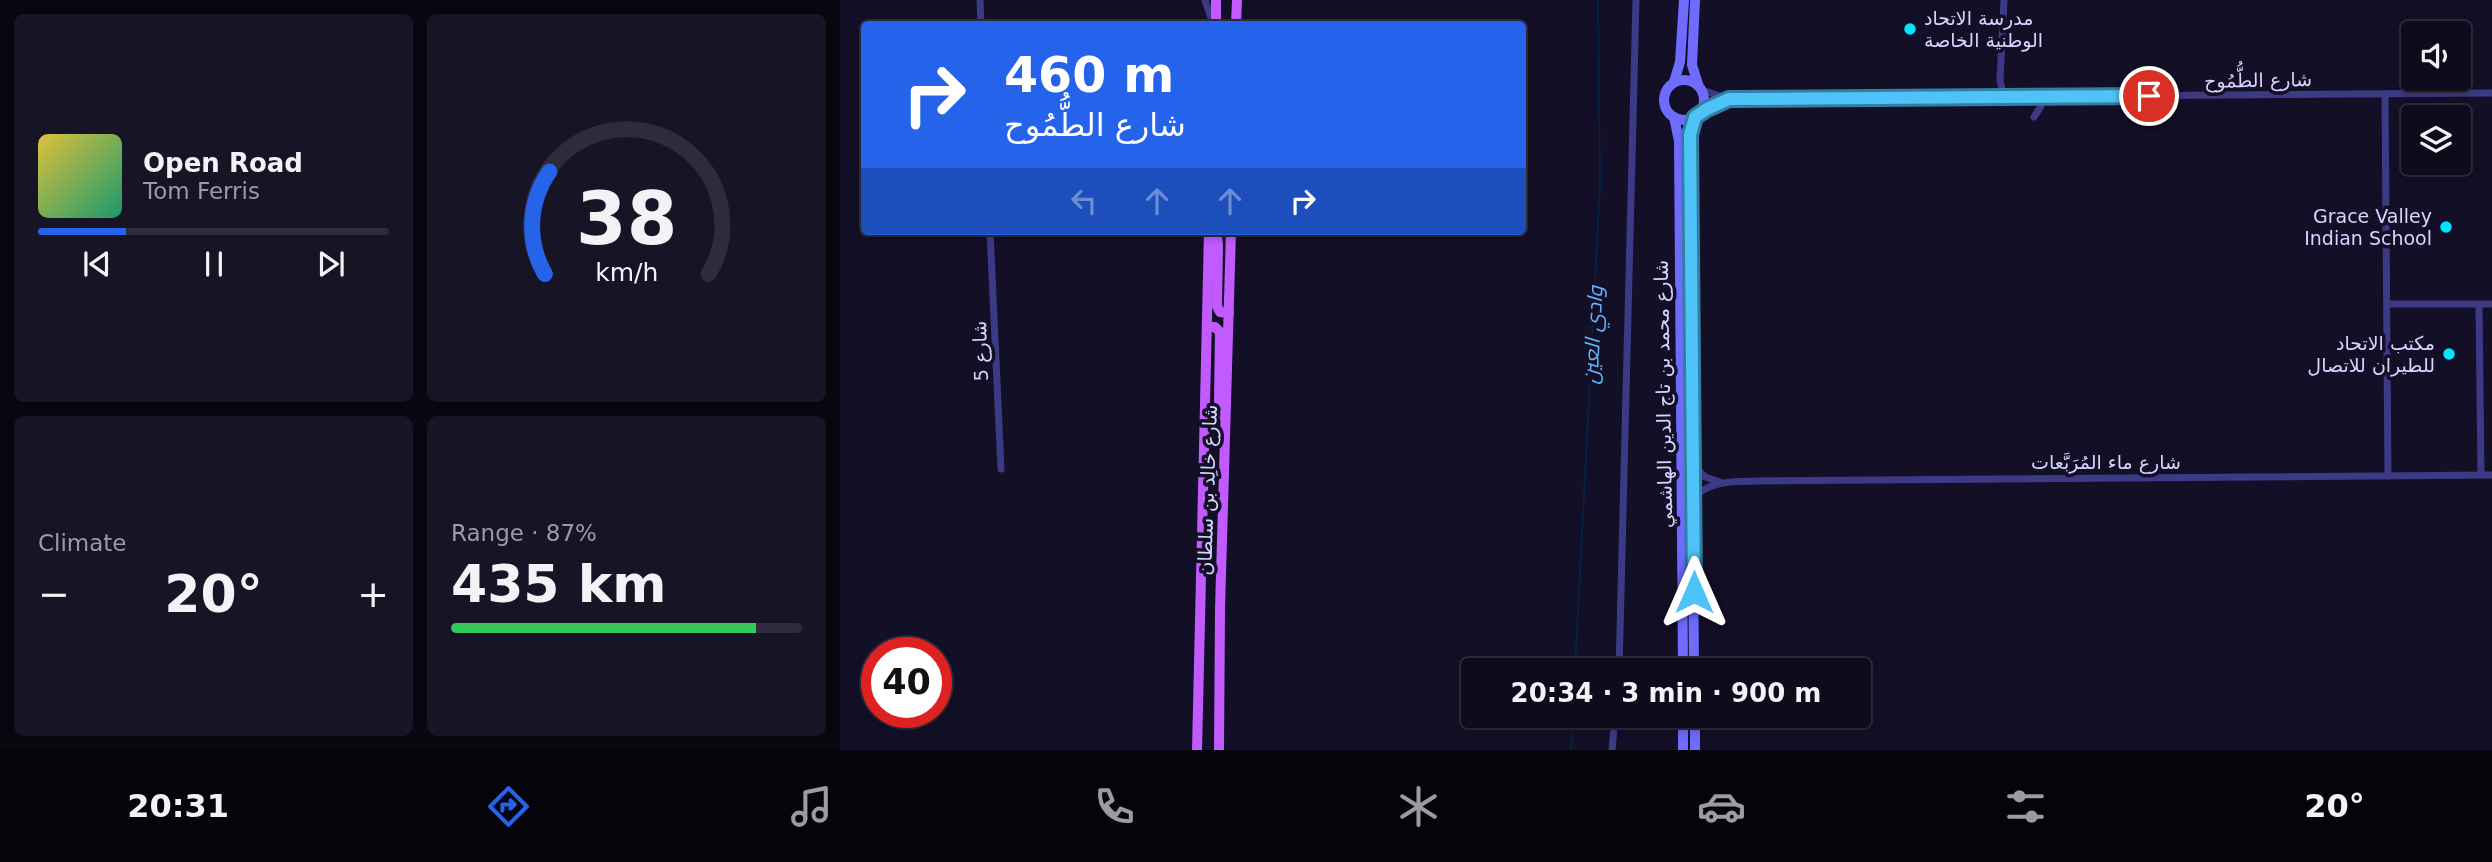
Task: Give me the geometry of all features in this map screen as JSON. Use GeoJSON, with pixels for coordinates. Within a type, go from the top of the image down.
{"type":"FeatureCollection","features":[{"type":"Feature","properties":{"kind":"main road"},"geometry":{"type":"LineString","coordinates":[[1214,21],[1216,0]]}},
{"type":"Feature","properties":{"kind":"main road"},"geometry":{"type":"LineString","coordinates":[[1236,21],[1237,0]]}},
{"type":"Feature","properties":{"kind":"main road","name":"شارع خالِد بن سلطان"},"geometry":{"type":"LineString","coordinates":[[1197,750],[1209,235]]}},
{"type":"Feature","properties":{"kind":"main road"},"geometry":{"type":"LineString","coordinates":[[1217,235],[1217,306],[1220,312],[1229,313]]}},
{"type":"Feature","properties":{"kind":"main road","name":"شارع خالِد بن سلطان"},"geometry":{"type":"LineString","coordinates":[[1219,750],[1231,235]]}},
{"type":"Feature","properties":{"kind":"main road"},"geometry":{"type":"LineString","coordinates":[[1208,327],[1215,327],[1220,332],[1219,407],[1226,428]]}},
{"type":"Feature","properties":{"kind":"street"},"geometry":{"type":"LineString","coordinates":[[980,0],[981,21]]}},
{"type":"Feature","properties":{"kind":"street"},"geometry":{"type":"LineString","coordinates":[[1205,0],[1213,21]]}},
{"type":"Feature","properties":{"kind":"street"},"geometry":{"type":"LineString","coordinates":[[1619,658],[1636,0]]}},
{"type":"Feature","properties":{"kind":"street"},"geometry":{"type":"LineString","coordinates":[[1674,82],[1680,62],[1684,0]]}},
{"type":"Feature","properties":{"kind":"street"},"geometry":{"type":"LineString","coordinates":[[1695,0],[1692,65],[1700,87],[1705,102],[1697,115],[1682,120],[1667,111],[1664,97],[1667,88],[1674,82],[1684,79],[1700,87]]}},
{"type":"Feature","properties":{"kind":"street"},"geometry":{"type":"LineString","coordinates":[[2004,0],[2000,80],[2008,98]]}},
{"type":"Feature","properties":{"kind":"street"},"geometry":{"type":"LineString","coordinates":[[1985,98],[2000,80]]}},
{"type":"Feature","properties":{"kind":"street","name":"شارع الطُّمُوح"},"geometry":{"type":"LineString","coordinates":[[1700,87],[1729,99],[2492,93]]}},
{"type":"Feature","properties":{"kind":"street"},"geometry":{"type":"LineString","coordinates":[[2385,94],[2388,476]]}},
{"type":"Feature","properties":{"kind":"street"},"geometry":{"type":"LineString","coordinates":[[2034,117],[2044,97]]}},
{"type":"Feature","properties":{"kind":"street","name":"شارع الطُّمُوح"},"geometry":{"type":"LineString","coordinates":[[1697,115],[1729,99]]}},
{"type":"Feature","properties":{"kind":"street","name":"شارع محمد بن تاج الدين الهاشمي"},"geometry":{"type":"LineString","coordinates":[[1695,658],[1690,135],[1697,115]]}},
{"type":"Feature","properties":{"kind":"street","name":"شارع محمد بن تاج الدين الهاشمي"},"geometry":{"type":"LineString","coordinates":[[1674,117],[1679,136],[1683,658]]}},
{"type":"Feature","properties":{"kind":"street","name":"شارع 5"},"geometry":{"type":"LineString","coordinates":[[990,235],[1000,469]]}},
{"type":"Feature","properties":{"kind":"street"},"geometry":{"type":"LineString","coordinates":[[2386,304],[2492,304]]}},
{"type":"Feature","properties":{"kind":"street"},"geometry":{"type":"LineString","coordinates":[[2479,304],[2481,475]]}},
{"type":"Feature","properties":{"kind":"street"},"geometry":{"type":"LineString","coordinates":[[1693,465],[1705,477],[1721,482]]}},
{"type":"Feature","properties":{"kind":"street","name":"شارع ماء المُرَبَّعات"},"geometry":{"type":"LineString","coordinates":[[1721,482],[2492,475]]}},
{"type":"Feature","properties":{"kind":"street"},"geometry":{"type":"LineString","coordinates":[[1694,498],[1703,489],[1721,482]]}},
{"type":"Feature","properties":{"kind":"street"},"geometry":{"type":"LineString","coordinates":[[1612,750],[1614,728]]}},
{"type":"Feature","properties":{"kind":"street"},"geometry":{"type":"LineString","coordinates":[[1683,728],[1683,750]]}},
{"type":"Feature","properties":{"kind":"street"},"geometry":{"type":"LineString","coordinates":[[1695,728],[1695,750]]}},
{"type":"Feature","properties":{"kind":"waterway","name":"وادي العين"},"geometry":{"type":"LineString","coordinates":[[1576,658],[1600,185],[1598,0]]}},
{"type":"Feature","properties":{"kind":"waterway","name":"وادي العين"},"geometry":{"type":"LineString","coordinates":[[1571,750],[1572,728]]}},
{"type":"Feature","properties":{"kind":"place","name":"مدرسة الاتحاد الوطنية الخاصة"},"geometry":{"type":"Point","coordinates":[1910,29]}},
{"type":"Feature","properties":{"kind":"place","name":"Grace Valley Indian School"},"geometry":{"type":"Point","coordinates":[2446,227]}},
{"type":"Feature","properties":{"kind":"place","name":"مكتب الاتحاد للطيران للاتصال"},"geometry":{"type":"Point","coordinates":[2449,354]}},
{"type":"Feature","properties":{"kind":"route"},"geometry":{"type":"LineString","coordinates":[[1694,592],[1690,135],[1695,117],[1729,99],[2149,96]]}}]}
